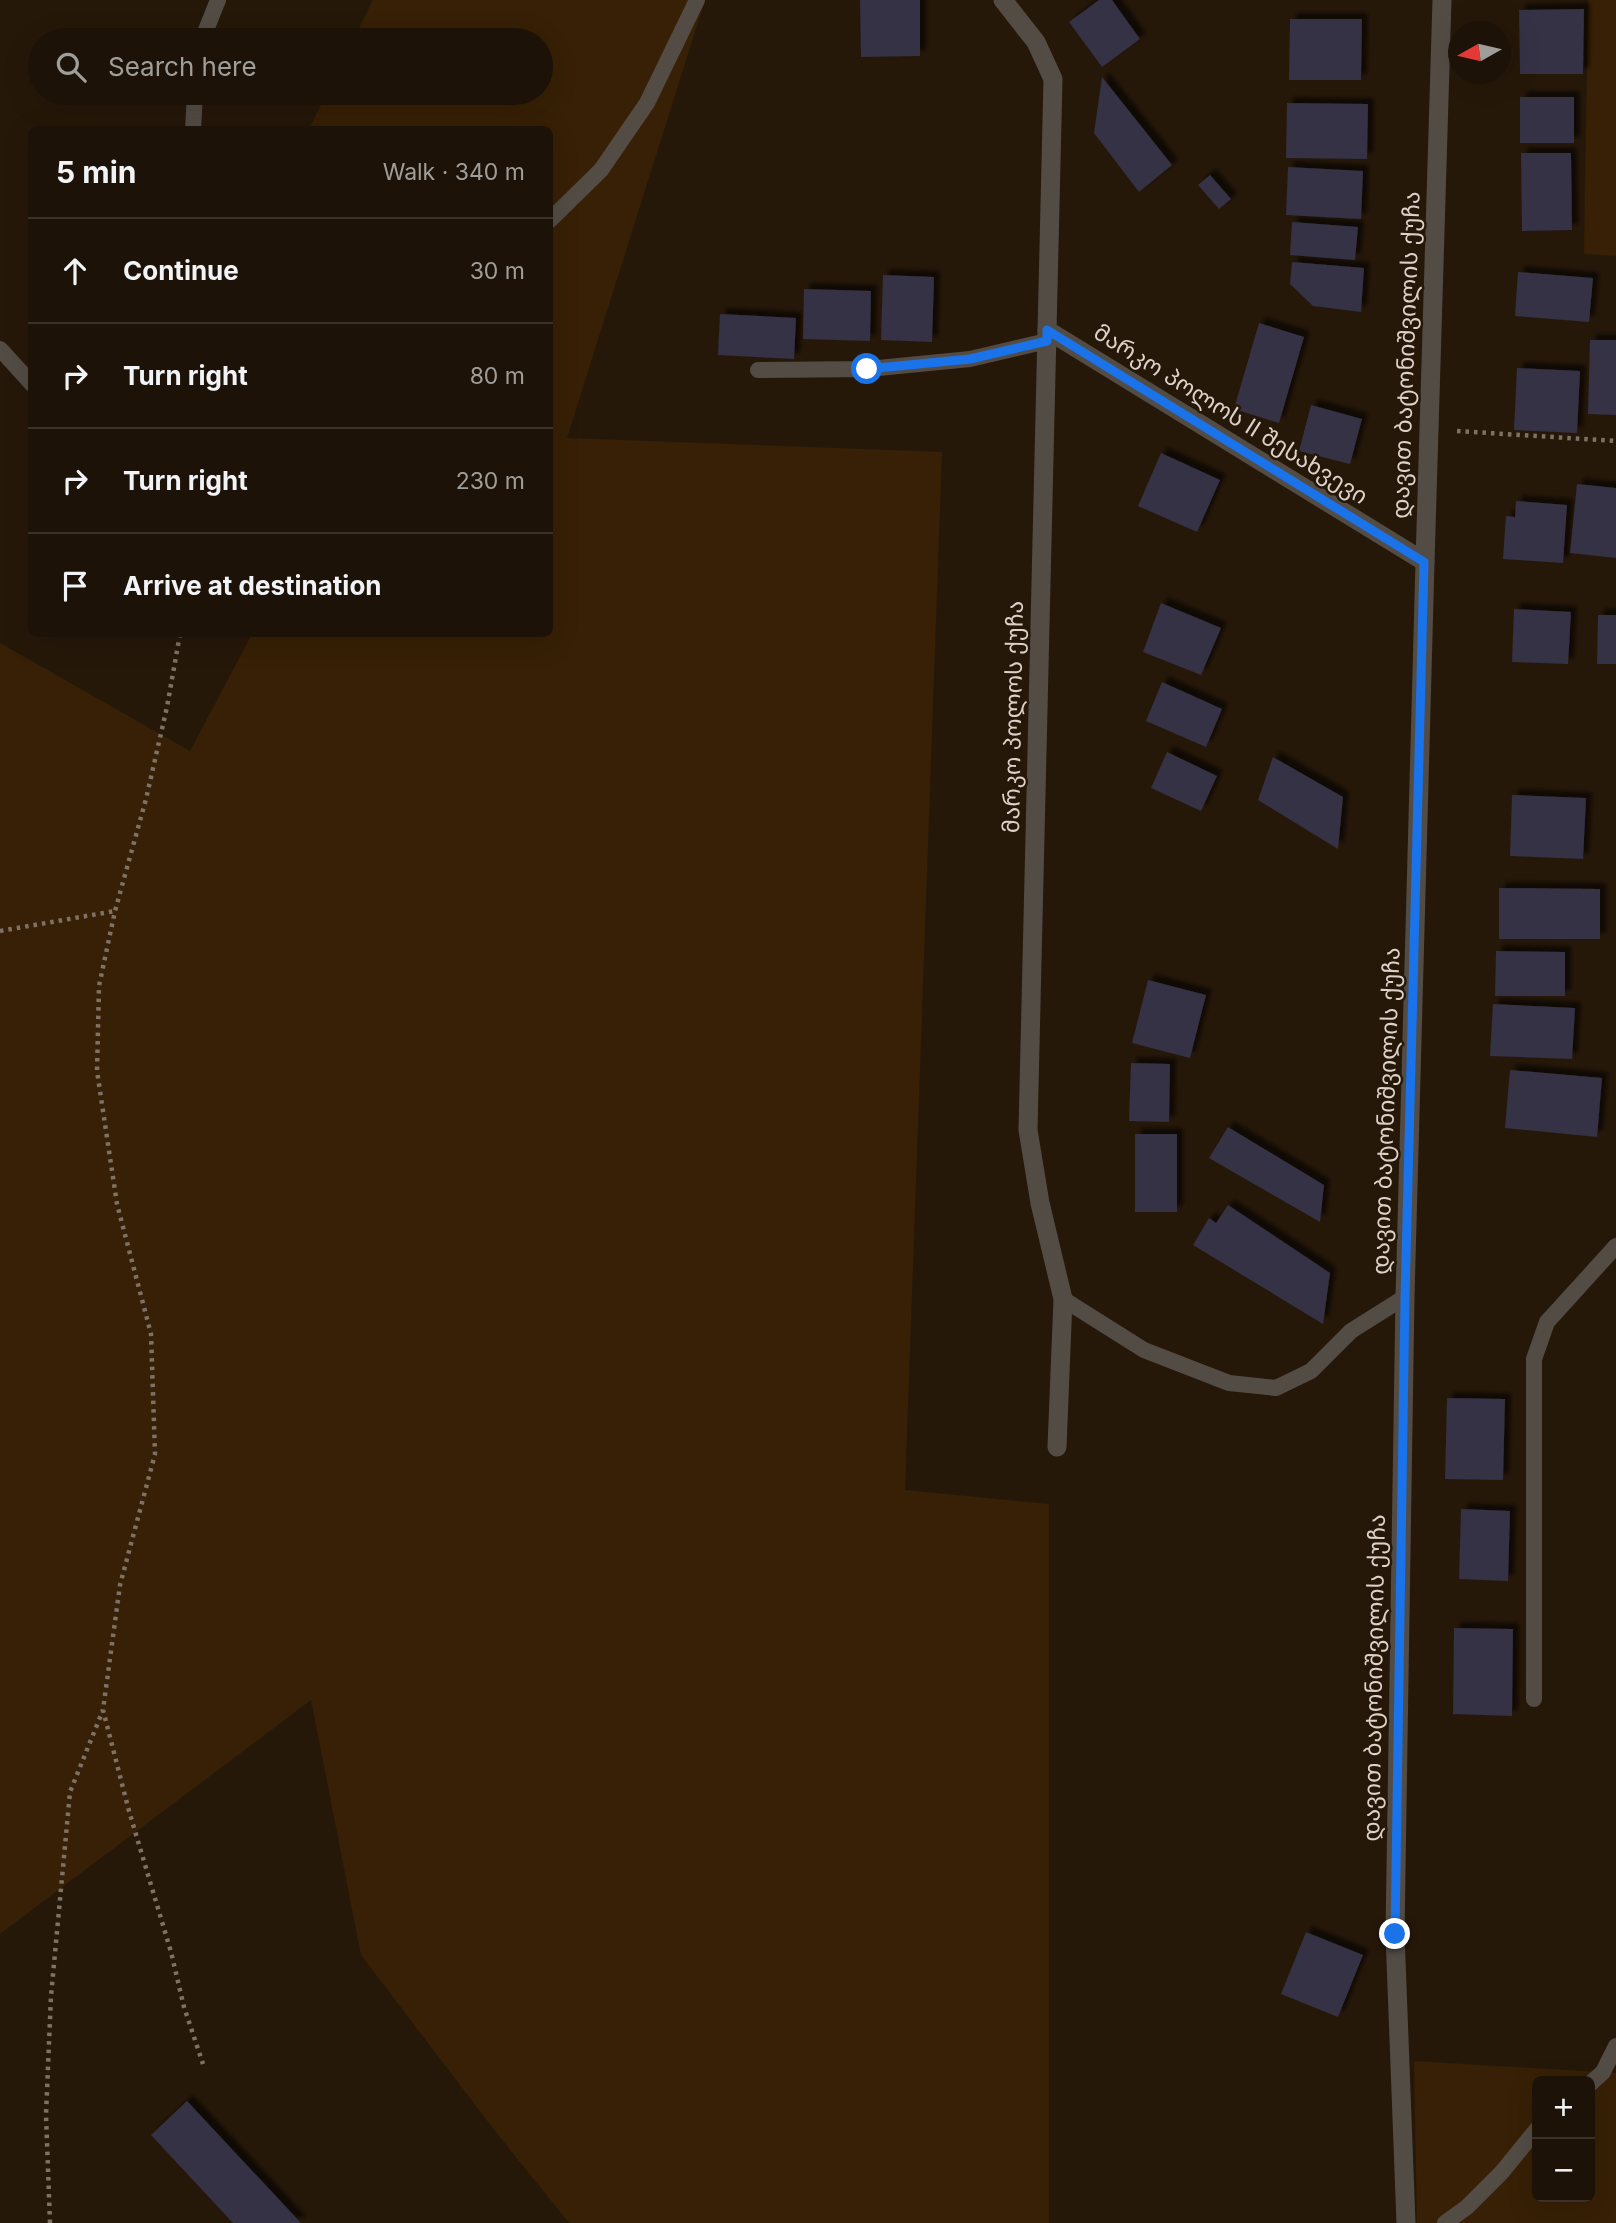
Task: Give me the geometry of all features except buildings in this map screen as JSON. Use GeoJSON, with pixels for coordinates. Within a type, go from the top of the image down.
{"type":"FeatureCollection","features":[{"type":"Feature","properties":{"kind":"street","name":"მარკო პოლოს ქუჩა"},"geometry":{"type":"LineString","coordinates":[[1003,0],[1036,42],[1053,79],[1028,1130],[1040,1203],[1063,1299],[1057,1447]]}},
{"type":"Feature","properties":{"kind":"street","name":"დავით ბატონიშვილის ქუჩა"},"geometry":{"type":"LineString","coordinates":[[1406,2223],[1395,1934],[1405,1297],[1442,0]]}},
{"type":"Feature","properties":{"kind":"street","name":"მარკო პოლოს II შესახვევი"},"geometry":{"type":"LineString","coordinates":[[1047,336],[1424,562]]}},
{"type":"Feature","properties":{"kind":"lane"},"geometry":{"type":"LineString","coordinates":[[207,28],[218,0]]}},
{"type":"Feature","properties":{"kind":"lane"},"geometry":{"type":"LineString","coordinates":[[553,217],[601,170],[647,103],[698,0]]}},
{"type":"Feature","properties":{"kind":"lane"},"geometry":{"type":"LineString","coordinates":[[193,126],[194,105]]}},
{"type":"Feature","properties":{"kind":"lane"},"geometry":{"type":"LineString","coordinates":[[758,370],[867,369],[970,359],[1047,336]]}},
{"type":"Feature","properties":{"kind":"lane"},"geometry":{"type":"LineString","coordinates":[[0,349],[28,380]]}},
{"type":"Feature","properties":{"kind":"lane"},"geometry":{"type":"LineString","coordinates":[[1534,1699],[1534,1359],[1547,1322],[1616,1246]]}},
{"type":"Feature","properties":{"kind":"lane"},"geometry":{"type":"LineString","coordinates":[[1063,1299],[1144,1350],[1230,1383],[1276,1388],[1311,1371],[1351,1331],[1405,1297]]}},
{"type":"Feature","properties":{"kind":"lane"},"geometry":{"type":"LineString","coordinates":[[1595,2079],[1603,2072],[1616,2046]]}},
{"type":"Feature","properties":{"kind":"lane"},"geometry":{"type":"LineString","coordinates":[[1445,2223],[1503,2172],[1532,2135]]}},
{"type":"Feature","properties":{"kind":"path"},"geometry":{"type":"LineString","coordinates":[[1428,429],[1616,440]]}},
{"type":"Feature","properties":{"kind":"path"},"geometry":{"type":"LineString","coordinates":[[50,2223],[46,2115],[51,1996],[70,1792],[103,1710],[120,1585],[155,1454],[151,1334],[117,1204],[97,1071],[99,986],[115,911],[146,799],[179,637]]}},
{"type":"Feature","properties":{"kind":"path"},"geometry":{"type":"LineString","coordinates":[[0,930],[115,911]]}},
{"type":"Feature","properties":{"kind":"path"},"geometry":{"type":"LineString","coordinates":[[103,1710],[184,2007],[203,2064]]}},
{"type":"Feature","properties":{"kind":"shaded area"},"geometry":{"type":"Polygon","coordinates":[[[373,0],[705,0],[567,438],[942,452],[905,1490],[1049,1504],[1049,2223],[569,2223],[361,1955],[311,1700],[0,1934],[0,643],[190,751],[250,637],[553,637],[553,126],[310,126],[321,105],[553,105],[553,28],[359,28],[373,0]]]}},
{"type":"Feature","properties":{"kind":"shaded area"},"geometry":{"type":"Polygon","coordinates":[[[1588,0],[1616,0],[1616,256],[1584,254],[1588,0]]]}},
{"type":"Feature","properties":{"kind":"shaded area"},"geometry":{"type":"Polygon","coordinates":[[[1414,2061],[1616,2073],[1616,2223],[1417,2223],[1414,2061]]]}},
{"type":"Feature","properties":{"kind":"route"},"geometry":{"type":"LineString","coordinates":[[867,369],[970,359],[1047,341],[1047,330],[1424,562],[1405,1297],[1395,1934]]}}]}
